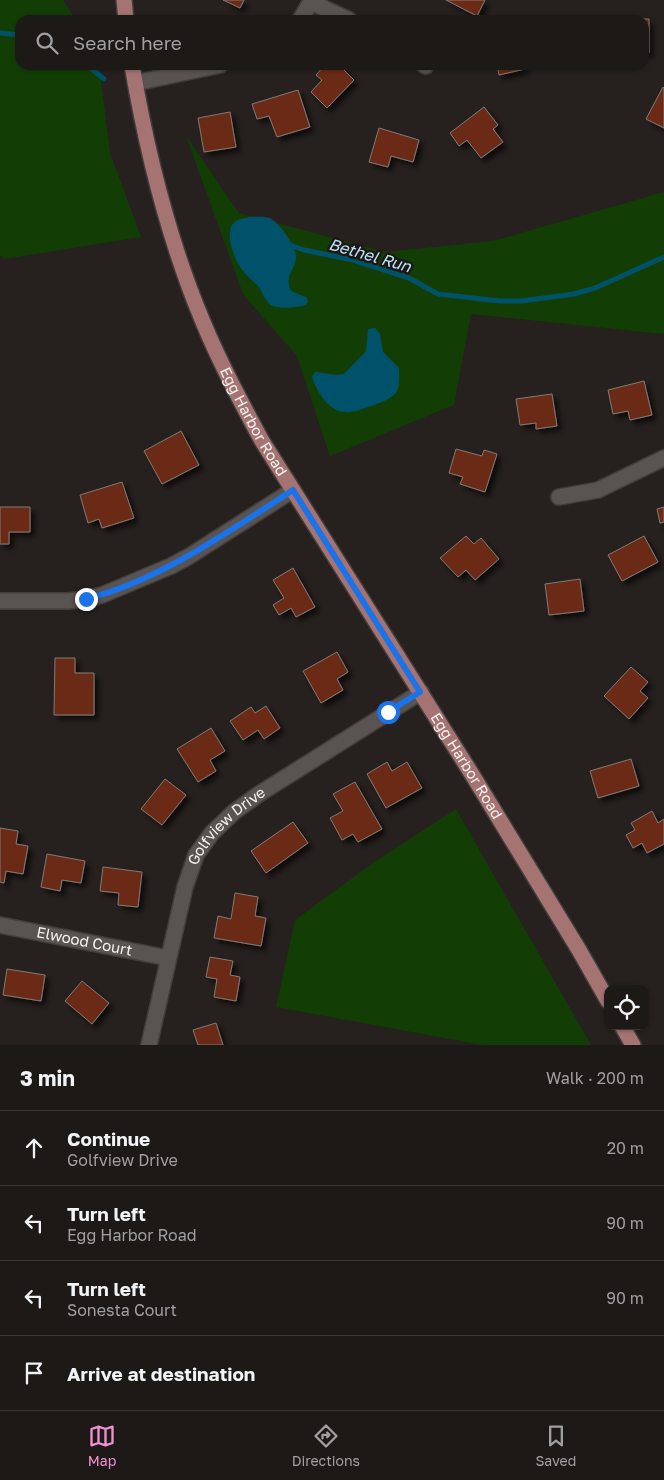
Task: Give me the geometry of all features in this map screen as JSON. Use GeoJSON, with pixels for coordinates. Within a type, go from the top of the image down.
{"type":"FeatureCollection","features":[{"type":"Feature","properties":{"kind":"main road"},"geometry":{"type":"LineString","coordinates":[[124,0],[126,15]]}},
{"type":"Feature","properties":{"kind":"main road","name":"Egg Harbor Road"},"geometry":{"type":"LineString","coordinates":[[133,70],[144,134],[165,214],[184,274],[200,314],[238,396],[262,441],[420,692],[579,950],[604,994]]}},
{"type":"Feature","properties":{"kind":"main road"},"geometry":{"type":"LineString","coordinates":[[624,1030],[633,1045]]}},
{"type":"Feature","properties":{"kind":"street"},"geometry":{"type":"LineString","coordinates":[[303,15],[312,1],[339,15]]}},
{"type":"Feature","properties":{"kind":"street"},"geometry":{"type":"LineString","coordinates":[[135,83],[196,70]]}},
{"type":"Feature","properties":{"kind":"street"},"geometry":{"type":"LineString","coordinates":[[559,497],[598,490],[664,458]]}},
{"type":"Feature","properties":{"kind":"street"},"geometry":{"type":"LineString","coordinates":[[0,600],[68,602],[102,595],[188,557],[293,490]]}},
{"type":"Feature","properties":{"kind":"street","name":"Golfview Drive"},"geometry":{"type":"LineString","coordinates":[[149,1045],[185,887],[196,855],[212,834],[234,812],[259,794],[420,692]]}},
{"type":"Feature","properties":{"kind":"street","name":"Elwood Court"},"geometry":{"type":"LineString","coordinates":[[0,925],[168,958]]}},
{"type":"Feature","properties":{"kind":"green space"},"geometry":{"type":"Polygon","coordinates":[[[0,0],[63,0],[73,15],[15,15],[15,70],[100,70],[110,153],[141,237],[4,259],[0,255],[0,0]]]}},
{"type":"Feature","properties":{"kind":"green space"},"geometry":{"type":"Polygon","coordinates":[[[186,136],[239,213],[385,252],[493,241],[664,192],[664,334],[471,314],[454,405],[330,456],[297,356],[243,294],[186,136]]]}},
{"type":"Feature","properties":{"kind":"green space"},"geometry":{"type":"Polygon","coordinates":[[[456,809],[591,1045],[483,1045],[276,1007],[295,920],[373,863],[456,809]]]}},
{"type":"Feature","properties":{"kind":"water"},"geometry":{"type":"Polygon","coordinates":[[[249,217],[269,218],[287,235],[296,254],[295,263],[289,277],[289,285],[291,291],[306,297],[308,301],[306,305],[283,308],[274,307],[241,268],[234,256],[230,243],[230,230],[232,225],[240,219],[249,217]]]}},
{"type":"Feature","properties":{"kind":"water"},"geometry":{"type":"Polygon","coordinates":[[[375,328],[380,334],[383,352],[399,368],[397,391],[393,396],[377,404],[351,412],[339,411],[324,399],[312,377],[315,372],[333,375],[344,374],[366,351],[368,329],[375,328]]]}},
{"type":"Feature","properties":{"kind":"building"},"geometry":{"type":"Polygon","coordinates":[[[223,0],[244,0],[240,8],[223,0]]]}},
{"type":"Feature","properties":{"kind":"building"},"geometry":{"type":"Polygon","coordinates":[[[446,0],[485,0],[478,15],[446,0]]]}},
{"type":"Feature","properties":{"kind":"building"},"geometry":{"type":"Polygon","coordinates":[[[320,70],[344,70],[354,80],[327,108],[311,92],[322,80],[316,75],[320,70]]]}},
{"type":"Feature","properties":{"kind":"building"},"geometry":{"type":"Polygon","coordinates":[[[498,70],[521,70],[499,75],[498,70]]]}},
{"type":"Feature","properties":{"kind":"building"},"geometry":{"type":"Polygon","coordinates":[[[664,88],[664,128],[646,119],[664,88]]]}},
{"type":"Feature","properties":{"kind":"building"},"geometry":{"type":"Polygon","coordinates":[[[298,90],[310,127],[277,137],[269,116],[257,119],[252,104],[298,90]]]}},
{"type":"Feature","properties":{"kind":"building"},"geometry":{"type":"Polygon","coordinates":[[[484,107],[498,125],[493,129],[503,142],[481,158],[467,140],[459,146],[450,133],[484,107]]]}},
{"type":"Feature","properties":{"kind":"building"},"geometry":{"type":"Polygon","coordinates":[[[230,112],[236,147],[204,152],[198,118],[230,112]]]}},
{"type":"Feature","properties":{"kind":"building"},"geometry":{"type":"Polygon","coordinates":[[[379,128],[419,140],[413,162],[391,156],[388,167],[369,162],[379,128]]]}},
{"type":"Feature","properties":{"kind":"building"},"geometry":{"type":"Polygon","coordinates":[[[644,381],[652,415],[630,420],[628,411],[613,414],[608,390],[644,381]]]}},
{"type":"Feature","properties":{"kind":"building"},"geometry":{"type":"Polygon","coordinates":[[[552,394],[557,426],[536,429],[536,423],[520,425],[516,399],[552,394]]]}},
{"type":"Feature","properties":{"kind":"building"},"geometry":{"type":"Polygon","coordinates":[[[181,431],[199,465],[162,484],[144,451],[181,431]]]}},
{"type":"Feature","properties":{"kind":"building"},"geometry":{"type":"Polygon","coordinates":[[[456,449],[482,456],[484,450],[497,454],[485,492],[460,484],[463,477],[449,473],[456,449]]]}},
{"type":"Feature","properties":{"kind":"building"},"geometry":{"type":"Polygon","coordinates":[[[122,482],[134,518],[102,528],[99,519],[88,523],[80,495],[122,482]]]}},
{"type":"Feature","properties":{"kind":"building"},"geometry":{"type":"Polygon","coordinates":[[[0,507],[30,507],[30,532],[9,532],[9,544],[0,544],[0,507]]]}},
{"type":"Feature","properties":{"kind":"building"},"geometry":{"type":"Polygon","coordinates":[[[664,507],[664,522],[660,523],[657,509],[664,507]]]}},
{"type":"Feature","properties":{"kind":"building"},"geometry":{"type":"Polygon","coordinates":[[[466,536],[474,544],[481,538],[499,559],[475,580],[466,570],[458,577],[440,558],[466,536]]]}},
{"type":"Feature","properties":{"kind":"building"},"geometry":{"type":"Polygon","coordinates":[[[644,536],[658,562],[622,581],[608,555],[644,536]]]}},
{"type":"Feature","properties":{"kind":"building"},"geometry":{"type":"Polygon","coordinates":[[[293,568],[315,607],[296,617],[291,608],[279,615],[273,605],[284,598],[273,580],[293,568]]]}},
{"type":"Feature","properties":{"kind":"building"},"geometry":{"type":"Polygon","coordinates":[[[580,579],[584,611],[549,615],[545,584],[580,579]]]}},
{"type":"Feature","properties":{"kind":"building"},"geometry":{"type":"Polygon","coordinates":[[[337,652],[348,672],[337,679],[343,690],[321,703],[303,671],[337,652]]]}},
{"type":"Feature","properties":{"kind":"building"},"geometry":{"type":"Polygon","coordinates":[[[55,658],[75,658],[75,673],[94,673],[94,715],[54,715],[55,658]]]}},
{"type":"Feature","properties":{"kind":"building"},"geometry":{"type":"Polygon","coordinates":[[[631,667],[648,682],[640,691],[648,698],[629,719],[604,696],[631,667]]]}},
{"type":"Feature","properties":{"kind":"building"},"geometry":{"type":"Polygon","coordinates":[[[266,706],[280,728],[264,739],[258,730],[243,740],[230,721],[251,707],[255,713],[266,706]]]}},
{"type":"Feature","properties":{"kind":"building"},"geometry":{"type":"Polygon","coordinates":[[[211,728],[225,751],[210,760],[216,771],[198,782],[177,749],[211,728]]]}},
{"type":"Feature","properties":{"kind":"building"},"geometry":{"type":"Polygon","coordinates":[[[631,759],[639,786],[598,798],[590,771],[631,759]]]}},
{"type":"Feature","properties":{"kind":"building"},"geometry":{"type":"Polygon","coordinates":[[[387,762],[392,771],[407,762],[422,788],[386,808],[367,774],[387,762]]]}},
{"type":"Feature","properties":{"kind":"building"},"geometry":{"type":"Polygon","coordinates":[[[165,779],[186,795],[162,825],[141,809],[165,779]]]}},
{"type":"Feature","properties":{"kind":"building"},"geometry":{"type":"Polygon","coordinates":[[[355,782],[382,829],[358,842],[353,834],[342,840],[330,818],[343,811],[333,794],[355,782]]]}},
{"type":"Feature","properties":{"kind":"building"},"geometry":{"type":"Polygon","coordinates":[[[652,811],[658,823],[664,819],[664,844],[647,853],[642,843],[633,848],[626,835],[635,830],[631,823],[652,811]]]}},
{"type":"Feature","properties":{"kind":"building"},"geometry":{"type":"Polygon","coordinates":[[[293,822],[308,843],[266,873],[251,851],[293,822]]]}},
{"type":"Feature","properties":{"kind":"building"},"geometry":{"type":"Polygon","coordinates":[[[0,828],[18,831],[16,844],[28,846],[23,874],[6,871],[4,883],[0,882],[0,828]]]}},
{"type":"Feature","properties":{"kind":"building"},"geometry":{"type":"Polygon","coordinates":[[[47,854],[85,861],[81,883],[62,880],[60,891],[41,887],[47,854]]]}},
{"type":"Feature","properties":{"kind":"building"},"geometry":{"type":"Polygon","coordinates":[[[103,867],[142,872],[138,907],[118,905],[119,893],[100,891],[103,867]]]}},
{"type":"Feature","properties":{"kind":"building"},"geometry":{"type":"Polygon","coordinates":[[[235,893],[258,897],[255,916],[266,918],[261,946],[214,938],[218,916],[231,919],[235,893]]]}},
{"type":"Feature","properties":{"kind":"building"},"geometry":{"type":"Polygon","coordinates":[[[210,957],[233,961],[230,975],[240,977],[236,1001],[214,997],[217,979],[206,977],[210,957]]]}},
{"type":"Feature","properties":{"kind":"building"},"geometry":{"type":"Polygon","coordinates":[[[7,969],[45,975],[41,1001],[3,995],[7,969]]]}},
{"type":"Feature","properties":{"kind":"building"},"geometry":{"type":"Polygon","coordinates":[[[82,981],[109,1003],[92,1024],[65,1001],[82,981]]]}},
{"type":"Feature","properties":{"kind":"building"},"geometry":{"type":"Polygon","coordinates":[[[216,1023],[223,1045],[198,1045],[193,1030],[216,1023]]]}},
{"type":"Feature","properties":{"kind":"waterway","name":"Bethel Run"},"geometry":{"type":"LineString","coordinates":[[0,33],[15,34]]}},
{"type":"Feature","properties":{"kind":"waterway","name":"Bethel Run"},"geometry":{"type":"LineString","coordinates":[[93,70],[104,79]]}},
{"type":"Feature","properties":{"kind":"waterway","name":"Bethel Run"},"geometry":{"type":"LineString","coordinates":[[287,244],[304,250],[353,260],[409,278],[438,294],[500,301],[521,301],[574,294],[595,288],[664,257]]}},
{"type":"Feature","properties":{"kind":"route"},"geometry":{"type":"LineString","coordinates":[[86,599],[102,595],[171,566],[293,490],[420,692],[388,712]]}}]}
